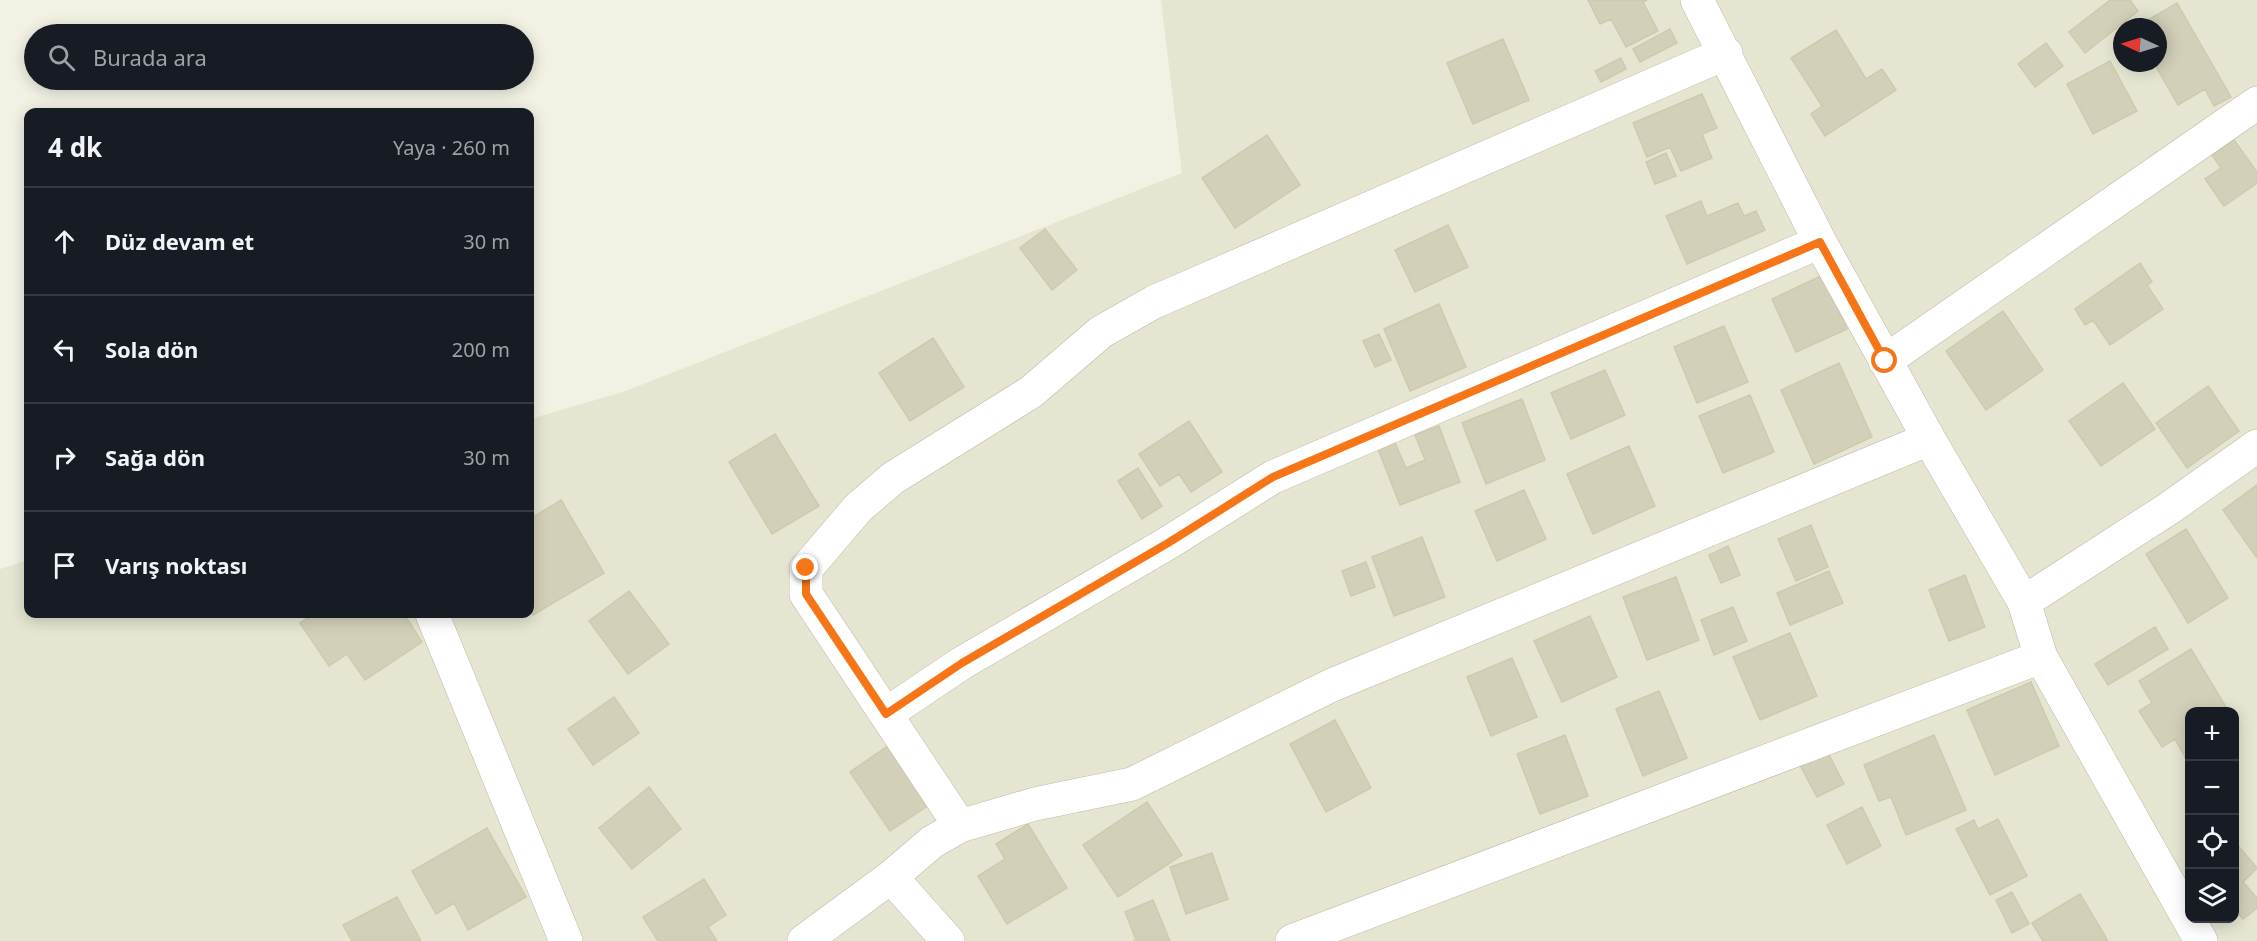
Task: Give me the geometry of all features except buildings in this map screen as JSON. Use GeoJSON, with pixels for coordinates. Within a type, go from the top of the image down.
{"type":"FeatureCollection","features":[{"type":"Feature","properties":{"kind":"street"},"geometry":{"type":"LineString","coordinates":[[1697,0],[1726,53],[1820,242],[1929,440],[2024,602],[2041,657],[2201,941]]}},
{"type":"Feature","properties":{"kind":"street"},"geometry":{"type":"LineString","coordinates":[[960,826],[806,594],[806,568],[858,508],[893,478],[1031,392],[1101,332],[1154,302],[1726,53]]}},
{"type":"Feature","properties":{"kind":"street"},"geometry":{"type":"LineString","coordinates":[[1885,361],[2257,103]]}},
{"type":"Feature","properties":{"kind":"street"},"geometry":{"type":"LineString","coordinates":[[886,714],[962,663],[1138,561],[1273,477],[1820,242]]}},
{"type":"Feature","properties":{"kind":"street"},"geometry":{"type":"LineString","coordinates":[[804,941],[891,877],[932,842],[960,826],[1035,804],[1132,784],[1332,685],[1929,440]]}},
{"type":"Feature","properties":{"kind":"street"},"geometry":{"type":"LineString","coordinates":[[2024,602],[2168,509],[2257,446]]}},
{"type":"Feature","properties":{"kind":"street"},"geometry":{"type":"LineString","coordinates":[[434,618],[566,941]]}},
{"type":"Feature","properties":{"kind":"street"},"geometry":{"type":"LineString","coordinates":[[1292,941],[2041,657]]}},
{"type":"Feature","properties":{"kind":"street"},"geometry":{"type":"LineString","coordinates":[[891,877],[948,941]]}},
{"type":"Feature","properties":{"kind":"shaded area"},"geometry":{"type":"Polygon","coordinates":[[[1161,0],[2257,0],[2257,941],[0,941],[0,569],[24,561],[24,618],[534,618],[534,418],[623,392],[1182,173],[1161,0]]]}},
{"type":"Feature","properties":{"kind":"route"},"geometry":{"type":"LineString","coordinates":[[806,568],[806,594],[886,714],[962,663],[1168,543],[1273,477],[1820,242],[1885,361]]}}]}
